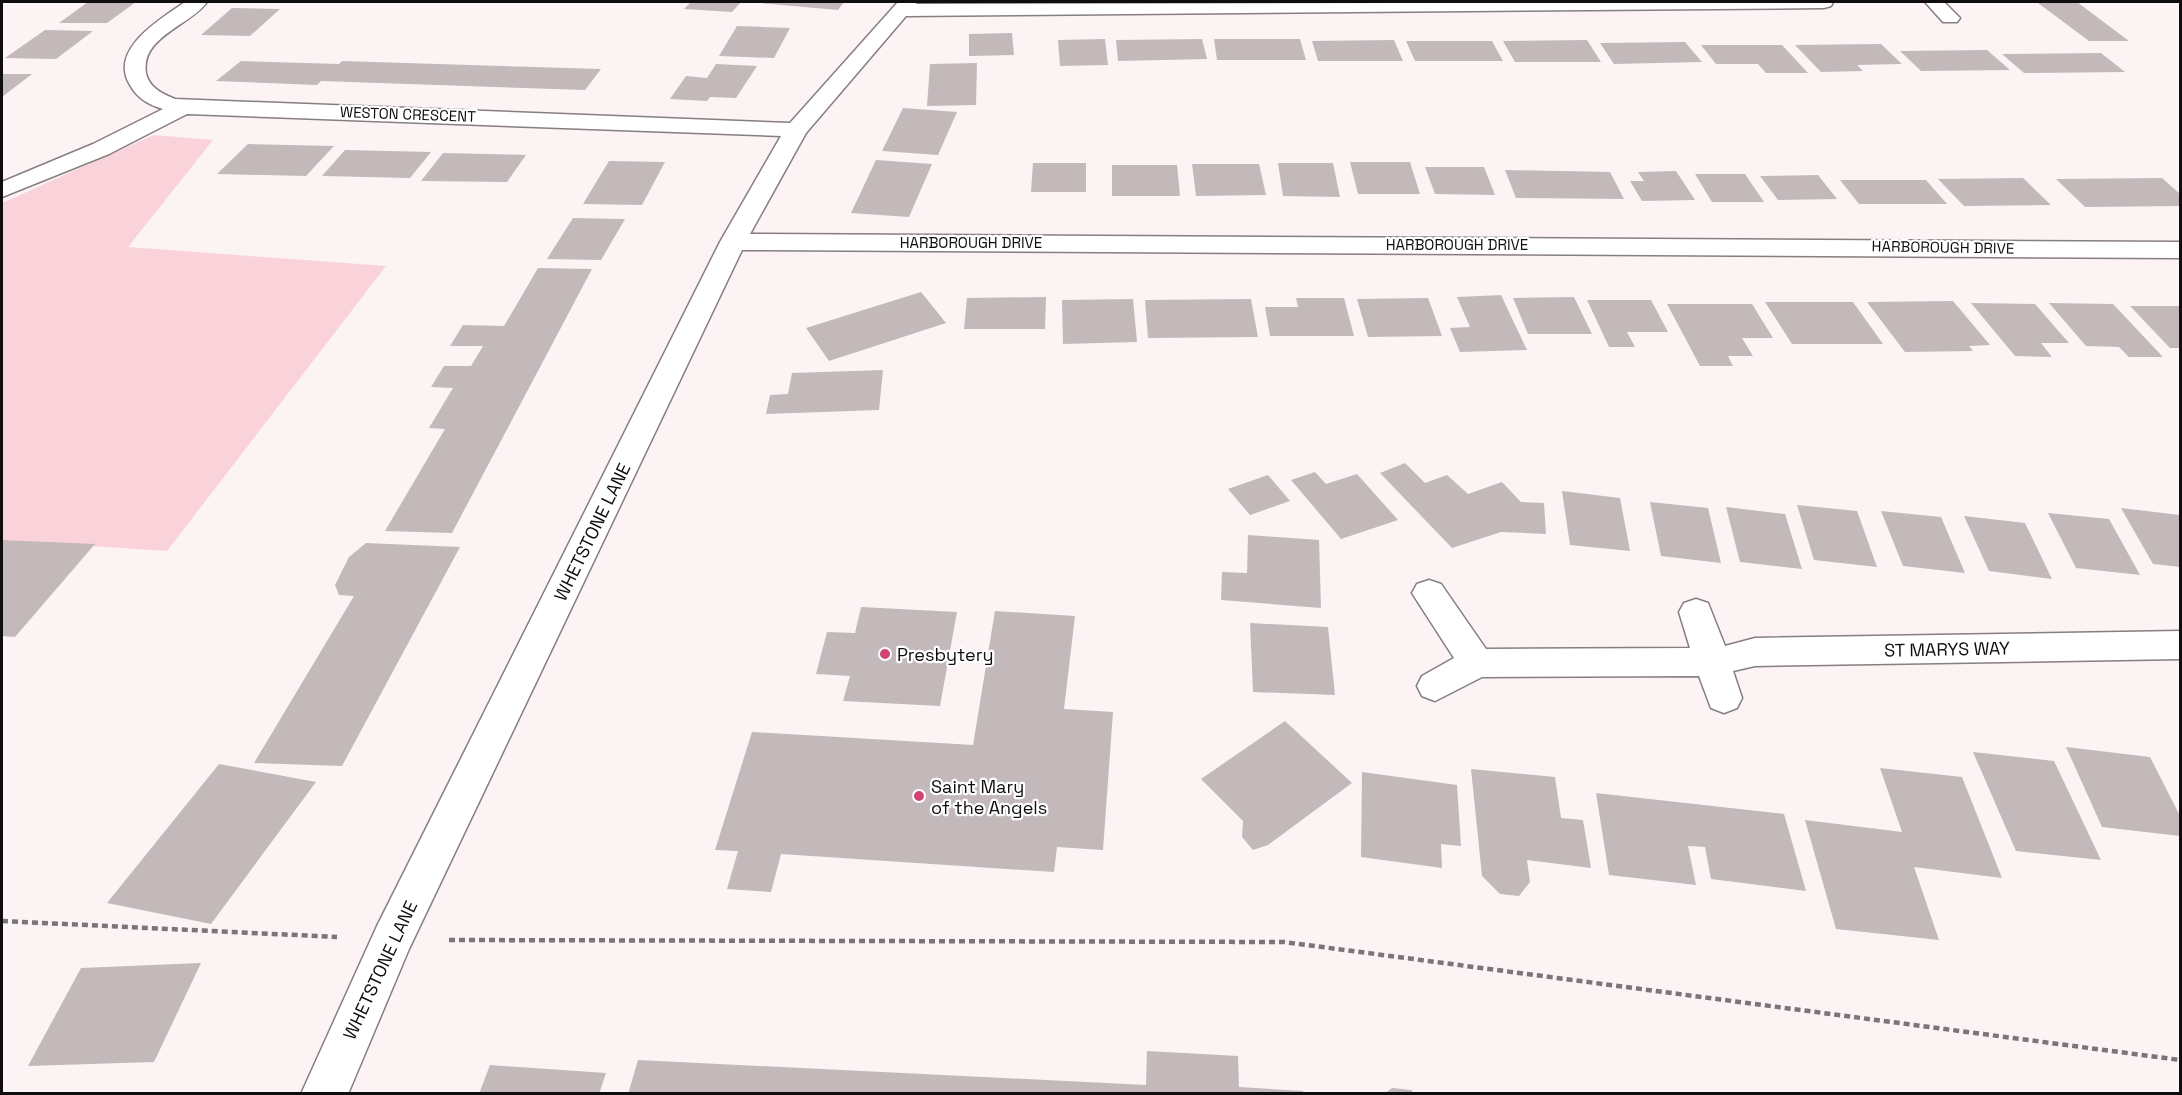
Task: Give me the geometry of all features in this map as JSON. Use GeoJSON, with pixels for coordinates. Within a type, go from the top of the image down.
{"type":"FeatureCollection","features":[{"type":"Feature","properties":{"kind":"street","name":"WESTON CRESCENT"},"geometry":{"type":"LineString","coordinates":[[197,2],[146,42],[137,56],[133,69],[136,79],[145,92],[160,101],[184,107],[796,130]]}},
{"type":"Feature","properties":{"kind":"street"},"geometry":{"type":"LineString","coordinates":[[904,6],[1824,2]]}},
{"type":"Feature","properties":{"kind":"street"},"geometry":{"type":"LineString","coordinates":[[1934,2],[1950,18]]}},
{"type":"Feature","properties":{"kind":"street","name":"WHETSTONE LANE"},"geometry":{"type":"LineString","coordinates":[[324,1094],[392,940],[733,242],[796,130],[904,6]]}},
{"type":"Feature","properties":{"kind":"street"},"geometry":{"type":"LineString","coordinates":[[2,190],[101,149],[184,107]]}},
{"type":"Feature","properties":{"kind":"street","name":"HARBOROUGH DRIVE"},"geometry":{"type":"LineString","coordinates":[[733,242],[1310,243],[2181,250]]}},
{"type":"Feature","properties":{"kind":"street"},"geometry":{"type":"LineString","coordinates":[[1429,593],[1476,663]]}},
{"type":"Feature","properties":{"kind":"street"},"geometry":{"type":"LineString","coordinates":[[1696,612],[1724,698]]}},
{"type":"Feature","properties":{"kind":"street","name":"ST MARYS WAY"},"geometry":{"type":"LineString","coordinates":[[1435,686],[1476,663],[1714,662],[1755,652],[2181,645]]}},
{"type":"Feature","properties":{"kind":"path"},"geometry":{"type":"LineString","coordinates":[[2,921],[392,940],[1284,942],[2181,1060]]}},
{"type":"Feature","properties":{"kind":"shaded area"},"geometry":{"type":"Polygon","coordinates":[[[154,135],[213,140],[128,247],[386,266],[167,551],[2,540],[2,203],[154,135]]]}},
{"type":"Feature","properties":{"kind":"building"},"geometry":{"type":"Polygon","coordinates":[[[88,2],[136,2],[107,23],[59,23],[88,2]]]}},
{"type":"Feature","properties":{"kind":"building"},"geometry":{"type":"Polygon","coordinates":[[[691,2],[741,2],[732,12],[684,9],[691,2]]]}},
{"type":"Feature","properties":{"kind":"building"},"geometry":{"type":"Polygon","coordinates":[[[749,2],[844,2],[838,10],[749,2]]]}},
{"type":"Feature","properties":{"kind":"building"},"geometry":{"type":"Polygon","coordinates":[[[2077,2],[2129,41],[2089,41],[2038,3],[2077,2]]]}},
{"type":"Feature","properties":{"kind":"building"},"geometry":{"type":"Polygon","coordinates":[[[232,8],[280,9],[250,36],[201,35],[232,8]]]}},
{"type":"Feature","properties":{"kind":"building"},"geometry":{"type":"Polygon","coordinates":[[[737,26],[790,28],[774,58],[719,56],[737,26]]]}},
{"type":"Feature","properties":{"kind":"building"},"geometry":{"type":"Polygon","coordinates":[[[45,30],[93,31],[56,59],[5,58],[45,30]]]}},
{"type":"Feature","properties":{"kind":"building"},"geometry":{"type":"Polygon","coordinates":[[[1012,33],[1014,55],[969,56],[969,34],[1012,33]]]}},
{"type":"Feature","properties":{"kind":"building"},"geometry":{"type":"Polygon","coordinates":[[[1105,39],[1108,65],[1060,66],[1058,40],[1105,39]]]}},
{"type":"Feature","properties":{"kind":"building"},"geometry":{"type":"Polygon","coordinates":[[[1202,39],[1207,59],[1118,61],[1116,40],[1202,39]]]}},
{"type":"Feature","properties":{"kind":"building"},"geometry":{"type":"Polygon","coordinates":[[[1214,39],[1300,39],[1306,60],[1217,60],[1214,39]]]}},
{"type":"Feature","properties":{"kind":"building"},"geometry":{"type":"Polygon","coordinates":[[[1394,40],[1403,61],[1318,61],[1312,41],[1394,40]]]}},
{"type":"Feature","properties":{"kind":"building"},"geometry":{"type":"Polygon","coordinates":[[[1587,40],[1601,62],[1515,62],[1503,41],[1587,40]]]}},
{"type":"Feature","properties":{"kind":"building"},"geometry":{"type":"Polygon","coordinates":[[[1406,41],[1492,41],[1503,61],[1415,61],[1406,41]]]}},
{"type":"Feature","properties":{"kind":"building"},"geometry":{"type":"Polygon","coordinates":[[[1685,42],[1702,62],[1614,64],[1600,43],[1685,42]]]}},
{"type":"Feature","properties":{"kind":"building"},"geometry":{"type":"Polygon","coordinates":[[[1881,44],[1902,64],[1857,65],[1863,71],[1821,72],[1795,45],[1881,44]]]}},
{"type":"Feature","properties":{"kind":"building"},"geometry":{"type":"Polygon","coordinates":[[[1701,45],[1782,45],[1808,73],[1766,73],[1758,64],[1716,64],[1701,45]]]}},
{"type":"Feature","properties":{"kind":"building"},"geometry":{"type":"Polygon","coordinates":[[[1987,50],[2010,70],[1921,71],[1900,51],[1987,50]]]}},
{"type":"Feature","properties":{"kind":"building"},"geometry":{"type":"Polygon","coordinates":[[[2101,53],[2125,72],[2024,73],[2002,54],[2101,53]]]}},
{"type":"Feature","properties":{"kind":"building"},"geometry":{"type":"Polygon","coordinates":[[[241,61],[339,64],[342,61],[601,69],[585,90],[321,81],[317,85],[216,81],[241,61]]]}},
{"type":"Feature","properties":{"kind":"building"},"geometry":{"type":"Polygon","coordinates":[[[977,63],[976,105],[927,106],[930,64],[977,63]]]}},
{"type":"Feature","properties":{"kind":"building"},"geometry":{"type":"Polygon","coordinates":[[[716,64],[757,66],[736,98],[710,97],[707,101],[670,99],[686,76],[707,78],[716,64]]]}},
{"type":"Feature","properties":{"kind":"building"},"geometry":{"type":"Polygon","coordinates":[[[2,74],[32,74],[2,97],[2,74]]]}},
{"type":"Feature","properties":{"kind":"building"},"geometry":{"type":"Polygon","coordinates":[[[903,108],[957,112],[938,155],[882,151],[903,108]]]}},
{"type":"Feature","properties":{"kind":"building"},"geometry":{"type":"Polygon","coordinates":[[[248,144],[334,146],[306,176],[217,174],[248,144]]]}},
{"type":"Feature","properties":{"kind":"building"},"geometry":{"type":"Polygon","coordinates":[[[345,150],[431,152],[410,178],[322,176],[345,150]]]}},
{"type":"Feature","properties":{"kind":"building"},"geometry":{"type":"Polygon","coordinates":[[[443,153],[526,155],[507,182],[421,181],[443,153]]]}},
{"type":"Feature","properties":{"kind":"building"},"geometry":{"type":"Polygon","coordinates":[[[876,160],[932,164],[909,217],[851,213],[876,160]]]}},
{"type":"Feature","properties":{"kind":"building"},"geometry":{"type":"Polygon","coordinates":[[[609,161],[665,162],[642,205],[583,204],[609,161]]]}},
{"type":"Feature","properties":{"kind":"building"},"geometry":{"type":"Polygon","coordinates":[[[1350,162],[1410,162],[1420,194],[1358,194],[1350,162]]]}},
{"type":"Feature","properties":{"kind":"building"},"geometry":{"type":"Polygon","coordinates":[[[1033,163],[1086,163],[1086,192],[1031,192],[1033,163]]]}},
{"type":"Feature","properties":{"kind":"building"},"geometry":{"type":"Polygon","coordinates":[[[1278,163],[1333,163],[1340,197],[1283,196],[1278,163]]]}},
{"type":"Feature","properties":{"kind":"building"},"geometry":{"type":"Polygon","coordinates":[[[1192,164],[1259,164],[1266,195],[1196,196],[1192,164]]]}},
{"type":"Feature","properties":{"kind":"building"},"geometry":{"type":"Polygon","coordinates":[[[1112,165],[1177,165],[1180,196],[1112,196],[1112,165]]]}},
{"type":"Feature","properties":{"kind":"building"},"geometry":{"type":"Polygon","coordinates":[[[1425,167],[1484,167],[1495,195],[1435,194],[1425,167]]]}},
{"type":"Feature","properties":{"kind":"building"},"geometry":{"type":"Polygon","coordinates":[[[1505,170],[1610,172],[1624,199],[1516,198],[1505,170]]]}},
{"type":"Feature","properties":{"kind":"building"},"geometry":{"type":"Polygon","coordinates":[[[1676,171],[1695,200],[1642,201],[1630,181],[1644,181],[1638,172],[1676,171]]]}},
{"type":"Feature","properties":{"kind":"building"},"geometry":{"type":"Polygon","coordinates":[[[1695,174],[1745,174],[1764,202],[1712,202],[1695,174]]]}},
{"type":"Feature","properties":{"kind":"building"},"geometry":{"type":"Polygon","coordinates":[[[1818,175],[1837,199],[1778,200],[1760,176],[1818,175]]]}},
{"type":"Feature","properties":{"kind":"building"},"geometry":{"type":"Polygon","coordinates":[[[2023,178],[2051,205],[1964,206],[1938,179],[2023,178]]]}},
{"type":"Feature","properties":{"kind":"building"},"geometry":{"type":"Polygon","coordinates":[[[2162,178],[2180,194],[2180,206],[2085,207],[2056,179],[2162,178]]]}},
{"type":"Feature","properties":{"kind":"building"},"geometry":{"type":"Polygon","coordinates":[[[1840,180],[1926,180],[1947,204],[1859,204],[1840,180]]]}},
{"type":"Feature","properties":{"kind":"building"},"geometry":{"type":"Polygon","coordinates":[[[573,218],[625,219],[601,260],[547,259],[573,218]]]}},
{"type":"Feature","properties":{"kind":"building"},"geometry":{"type":"Polygon","coordinates":[[[538,268],[592,269],[452,533],[385,531],[445,429],[429,428],[453,388],[431,387],[444,366],[471,366],[483,346],[450,346],[463,325],[504,326],[538,268]]]}},
{"type":"Feature","properties":{"kind":"building"},"geometry":{"type":"Polygon","coordinates":[[[921,292],[946,323],[829,361],[806,328],[921,292]]]}},
{"type":"Feature","properties":{"kind":"building"},"geometry":{"type":"Polygon","coordinates":[[[1501,295],[1527,350],[1460,352],[1450,328],[1470,327],[1457,297],[1501,295]]]}},
{"type":"Feature","properties":{"kind":"building"},"geometry":{"type":"Polygon","coordinates":[[[1046,297],[1045,329],[964,329],[967,298],[1046,297]]]}},
{"type":"Feature","properties":{"kind":"building"},"geometry":{"type":"Polygon","coordinates":[[[1574,297],[1592,334],[1528,334],[1513,298],[1574,297]]]}},
{"type":"Feature","properties":{"kind":"building"},"geometry":{"type":"Polygon","coordinates":[[[1296,298],[1344,298],[1354,336],[1270,336],[1265,307],[1298,307],[1296,298]]]}},
{"type":"Feature","properties":{"kind":"building"},"geometry":{"type":"Polygon","coordinates":[[[1428,298],[1442,336],[1368,337],[1357,299],[1428,298]]]}},
{"type":"Feature","properties":{"kind":"building"},"geometry":{"type":"Polygon","coordinates":[[[1133,299],[1137,342],[1063,344],[1062,300],[1133,299]]]}},
{"type":"Feature","properties":{"kind":"building"},"geometry":{"type":"Polygon","coordinates":[[[1251,299],[1258,337],[1148,338],[1145,300],[1251,299]]]}},
{"type":"Feature","properties":{"kind":"building"},"geometry":{"type":"Polygon","coordinates":[[[1587,300],[1651,300],[1668,332],[1627,332],[1635,347],[1609,347],[1587,300]]]}},
{"type":"Feature","properties":{"kind":"building"},"geometry":{"type":"Polygon","coordinates":[[[1953,301],[1990,345],[1969,346],[1973,351],[1905,352],[1867,302],[1953,301]]]}},
{"type":"Feature","properties":{"kind":"building"},"geometry":{"type":"Polygon","coordinates":[[[1765,302],[1853,302],[1883,344],[1792,344],[1765,302]]]}},
{"type":"Feature","properties":{"kind":"building"},"geometry":{"type":"Polygon","coordinates":[[[1971,303],[2035,304],[2069,343],[2041,343],[2052,357],[2015,356],[1971,303]]]}},
{"type":"Feature","properties":{"kind":"building"},"geometry":{"type":"Polygon","coordinates":[[[2049,303],[2113,304],[2163,357],[2129,357],[2119,347],[2086,346],[2049,303]]]}},
{"type":"Feature","properties":{"kind":"building"},"geometry":{"type":"Polygon","coordinates":[[[1667,304],[1752,304],[1773,338],[1742,338],[1753,356],[1728,356],[1733,366],[1700,366],[1667,304]]]}},
{"type":"Feature","properties":{"kind":"building"},"geometry":{"type":"Polygon","coordinates":[[[2130,306],[2180,306],[2180,348],[2170,348],[2130,306]]]}},
{"type":"Feature","properties":{"kind":"building"},"geometry":{"type":"Polygon","coordinates":[[[883,370],[879,410],[766,414],[770,395],[788,394],[792,373],[883,370]]]}},
{"type":"Feature","properties":{"kind":"building"},"geometry":{"type":"Polygon","coordinates":[[[1405,463],[1425,483],[1447,475],[1468,494],[1502,482],[1521,502],[1544,503],[1546,534],[1501,532],[1452,548],[1380,473],[1405,463]]]}},
{"type":"Feature","properties":{"kind":"building"},"geometry":{"type":"Polygon","coordinates":[[[1315,472],[1326,484],[1357,474],[1398,520],[1341,539],[1291,480],[1315,472]]]}},
{"type":"Feature","properties":{"kind":"building"},"geometry":{"type":"Polygon","coordinates":[[[1268,475],[1290,501],[1250,515],[1228,489],[1268,475]]]}},
{"type":"Feature","properties":{"kind":"building"},"geometry":{"type":"Polygon","coordinates":[[[1562,491],[1620,498],[1630,551],[1570,545],[1562,491]]]}},
{"type":"Feature","properties":{"kind":"building"},"geometry":{"type":"Polygon","coordinates":[[[1650,502],[1708,508],[1721,563],[1661,556],[1650,502]]]}},
{"type":"Feature","properties":{"kind":"building"},"geometry":{"type":"Polygon","coordinates":[[[1797,505],[1857,511],[1877,567],[1814,560],[1797,505]]]}},
{"type":"Feature","properties":{"kind":"building"},"geometry":{"type":"Polygon","coordinates":[[[1726,507],[1785,514],[1802,569],[1740,562],[1726,507]]]}},
{"type":"Feature","properties":{"kind":"building"},"geometry":{"type":"Polygon","coordinates":[[[2121,508],[2180,515],[2180,567],[2153,564],[2121,508]]]}},
{"type":"Feature","properties":{"kind":"building"},"geometry":{"type":"Polygon","coordinates":[[[1881,511],[1941,517],[1965,573],[1903,566],[1881,511]]]}},
{"type":"Feature","properties":{"kind":"building"},"geometry":{"type":"Polygon","coordinates":[[[2048,513],[2109,519],[2140,575],[2076,568],[2048,513]]]}},
{"type":"Feature","properties":{"kind":"building"},"geometry":{"type":"Polygon","coordinates":[[[1964,516],[2025,523],[2052,579],[1989,571],[1964,516]]]}},
{"type":"Feature","properties":{"kind":"building"},"geometry":{"type":"Polygon","coordinates":[[[1248,535],[1319,540],[1321,608],[1221,600],[1222,572],[1247,573],[1248,535]]]}},
{"type":"Feature","properties":{"kind":"building"},"geometry":{"type":"Polygon","coordinates":[[[2,540],[95,544],[15,637],[2,636],[2,540]]]}},
{"type":"Feature","properties":{"kind":"building"},"geometry":{"type":"Polygon","coordinates":[[[366,543],[460,547],[342,766],[254,763],[354,596],[339,595],[335,585],[349,557],[366,543]]]}},
{"type":"Feature","properties":{"kind":"building","name":"Presbytery"},"geometry":{"type":"Polygon","coordinates":[[[861,607],[957,612],[940,706],[843,701],[850,676],[816,674],[827,632],[855,633],[861,607]]]}},
{"type":"Feature","properties":{"kind":"building","name":"Saint Mary of the Angels"},"geometry":{"type":"Polygon","coordinates":[[[995,611],[1075,616],[1064,709],[1113,712],[1103,850],[1057,847],[1054,872],[781,854],[771,892],[727,889],[738,851],[715,850],[752,732],[973,745],[995,611]]]}},
{"type":"Feature","properties":{"kind":"building"},"geometry":{"type":"Polygon","coordinates":[[[1250,623],[1328,627],[1335,695],[1253,692],[1250,623]]]}},
{"type":"Feature","properties":{"kind":"building"},"geometry":{"type":"Polygon","coordinates":[[[1285,721],[1352,783],[1268,845],[1253,850],[1242,837],[1243,821],[1201,779],[1285,721]]]}},
{"type":"Feature","properties":{"kind":"building"},"geometry":{"type":"Polygon","coordinates":[[[2066,747],[2150,757],[2180,816],[2180,836],[2102,827],[2066,747]]]}},
{"type":"Feature","properties":{"kind":"building"},"geometry":{"type":"Polygon","coordinates":[[[1973,752],[2054,761],[2101,860],[2016,851],[1973,752]]]}},
{"type":"Feature","properties":{"kind":"building"},"geometry":{"type":"Polygon","coordinates":[[[219,764],[316,782],[211,924],[107,903],[219,764]]]}},
{"type":"Feature","properties":{"kind":"building"},"geometry":{"type":"Polygon","coordinates":[[[1880,768],[1962,777],[2002,878],[1914,867],[1939,940],[1836,929],[1805,820],[1902,832],[1880,768]]]}},
{"type":"Feature","properties":{"kind":"building"},"geometry":{"type":"Polygon","coordinates":[[[1471,769],[1555,777],[1561,818],[1583,820],[1591,868],[1527,860],[1530,882],[1519,896],[1500,894],[1482,876],[1471,769]]]}},
{"type":"Feature","properties":{"kind":"building"},"geometry":{"type":"Polygon","coordinates":[[[1362,772],[1457,785],[1461,846],[1441,844],[1442,868],[1361,857],[1362,772]]]}},
{"type":"Feature","properties":{"kind":"building"},"geometry":{"type":"Polygon","coordinates":[[[1596,793],[1784,814],[1806,891],[1711,879],[1705,847],[1688,846],[1696,885],[1609,875],[1596,793]]]}},
{"type":"Feature","properties":{"kind":"building"},"geometry":{"type":"Polygon","coordinates":[[[201,963],[154,1062],[28,1066],[81,968],[201,963]]]}},
{"type":"Feature","properties":{"kind":"building"},"geometry":{"type":"Polygon","coordinates":[[[1147,1051],[1238,1056],[1239,1087],[1303,1091],[1303,1094],[628,1094],[638,1060],[1146,1085],[1147,1051]]]}},
{"type":"Feature","properties":{"kind":"building"},"geometry":{"type":"Polygon","coordinates":[[[490,1065],[606,1073],[599,1094],[479,1094],[490,1065]]]}},
{"type":"Feature","properties":{"kind":"building"},"geometry":{"type":"Polygon","coordinates":[[[1392,1088],[1411,1090],[1415,1094],[1384,1094],[1392,1088]]]}},
{"type":"Feature","properties":{"kind":"place","name":"Presbytery"},"geometry":{"type":"Point","coordinates":[885,654]}},
{"type":"Feature","properties":{"kind":"place","name":"Saint Mary of the Angels"},"geometry":{"type":"Point","coordinates":[919,796]}}]}
